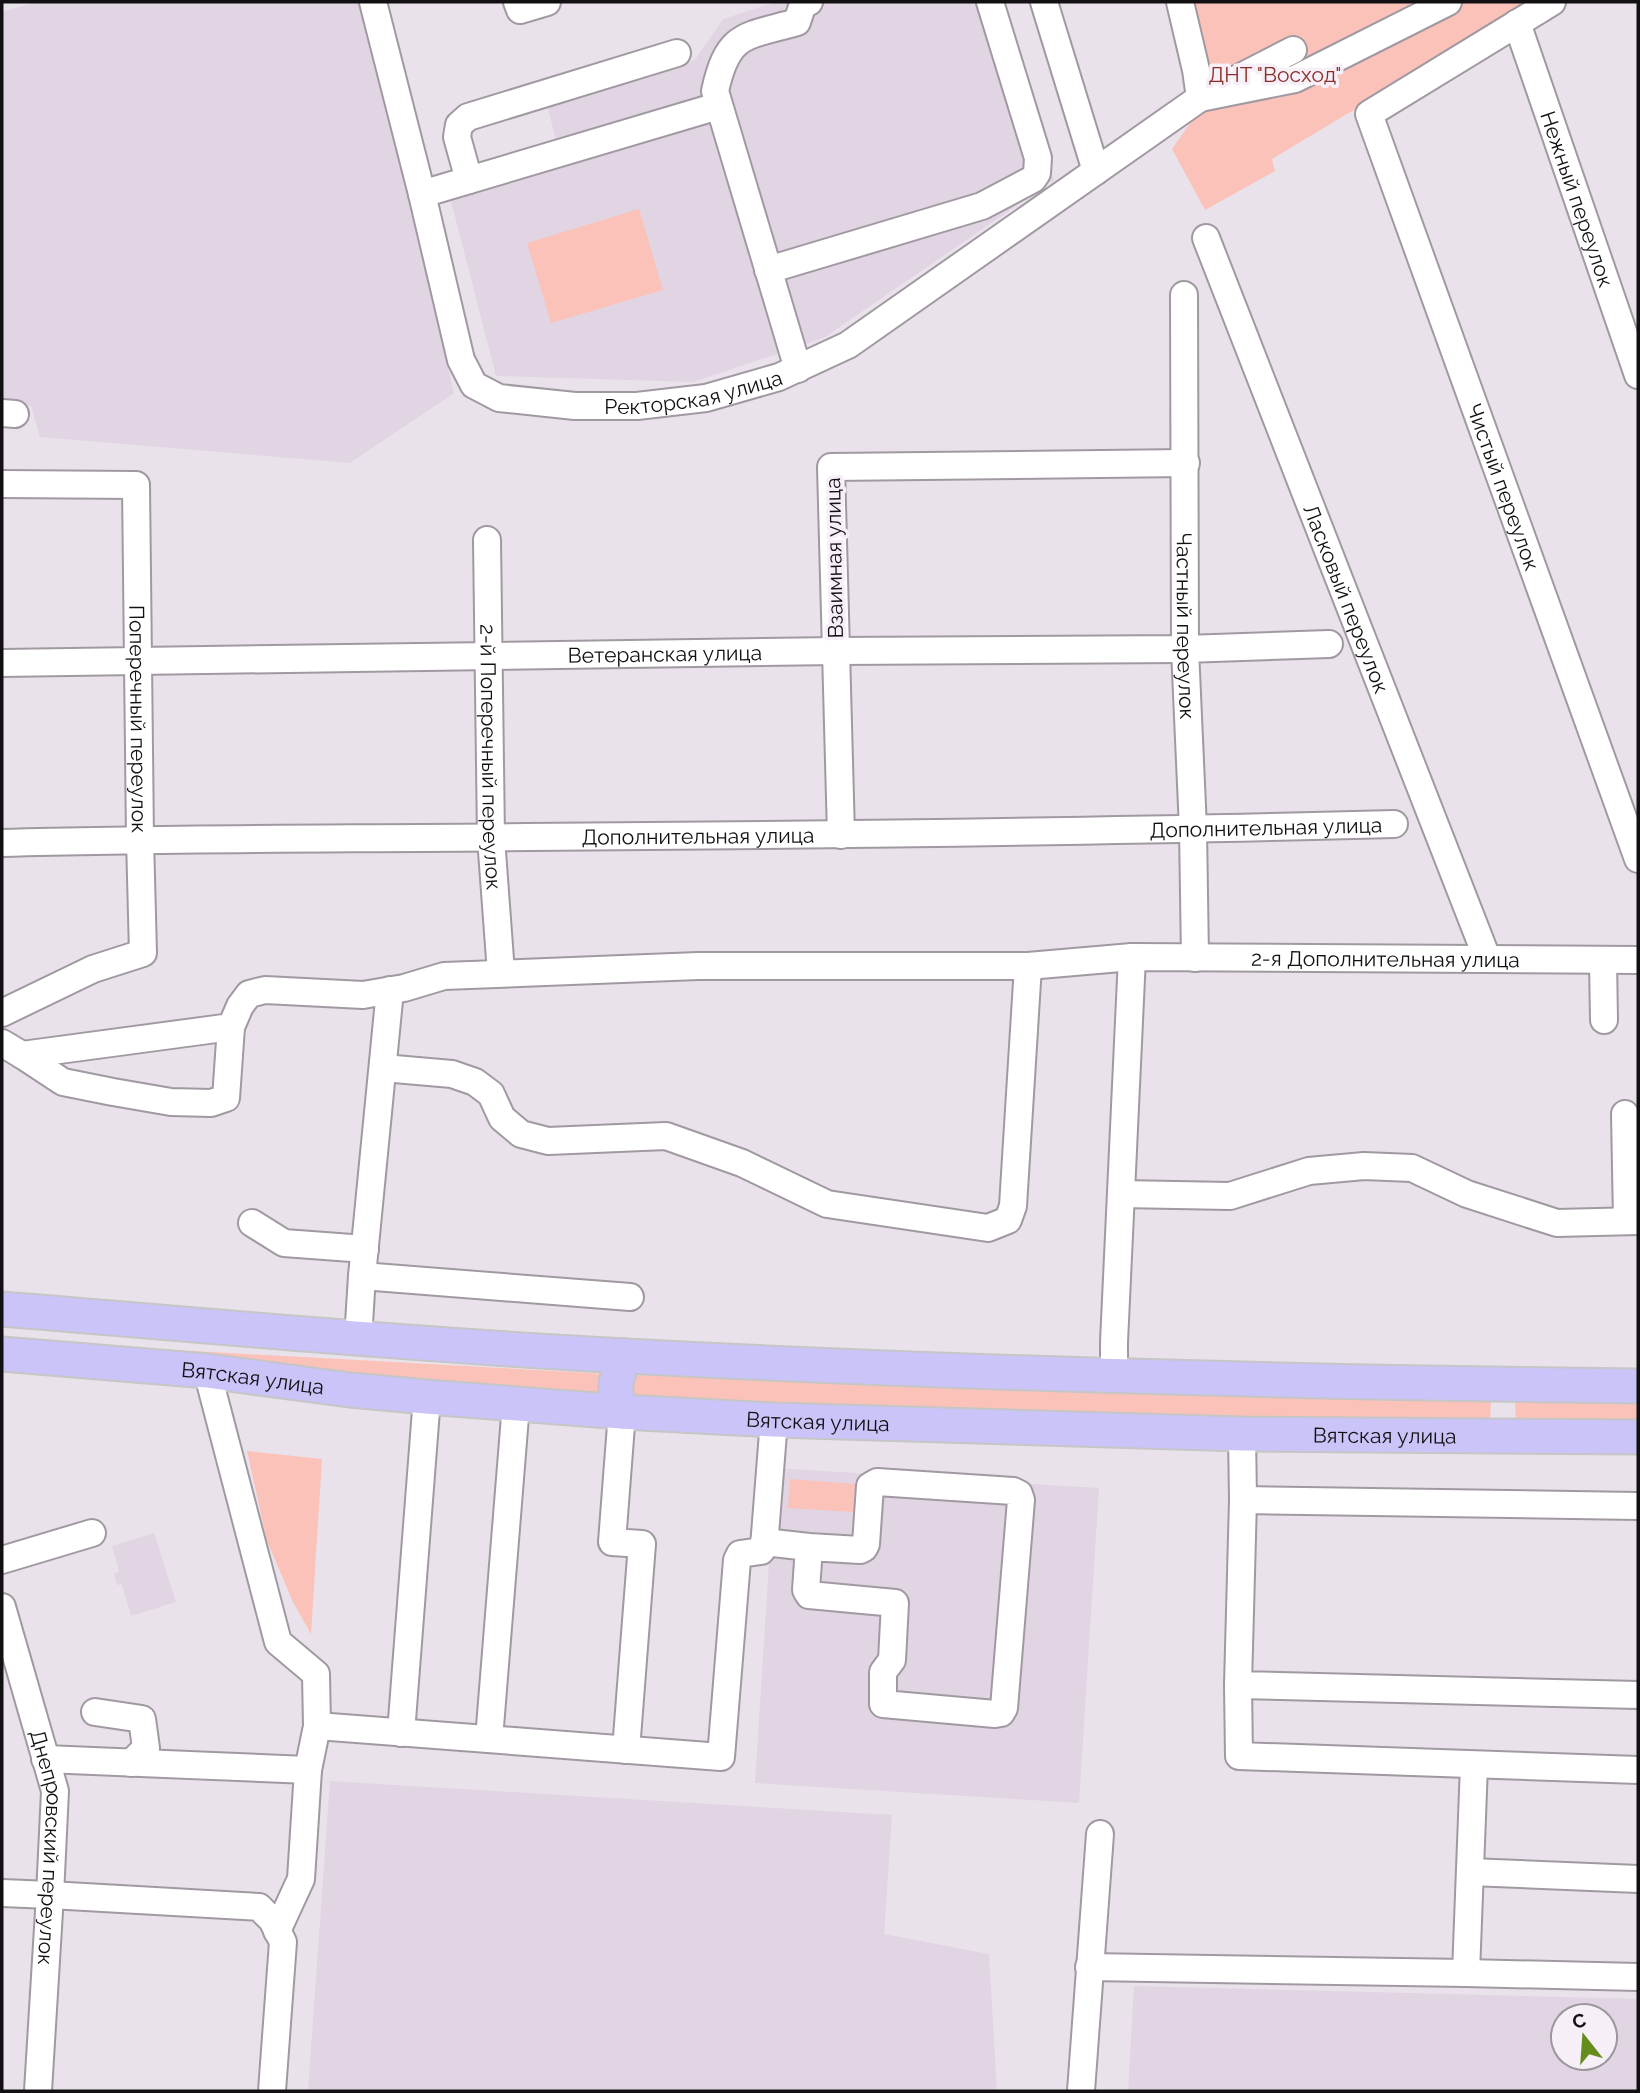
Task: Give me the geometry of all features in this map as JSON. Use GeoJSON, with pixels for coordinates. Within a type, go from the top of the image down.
{"type":"FeatureCollection","features":[{"type":"Feature","properties":{"kind":"main road"},"geometry":{"type":"LineString","coordinates":[[2,1309],[358,1339],[625,1356],[1114,1377],[1638,1386]]}},
{"type":"Feature","properties":{"kind":"main road","name":"Вятская улица"},"geometry":{"type":"LineString","coordinates":[[2,1354],[207,1371],[427,1397],[774,1420],[1242,1434],[1638,1437]]}},
{"type":"Feature","properties":{"kind":"main road"},"geometry":{"type":"LineString","coordinates":[[622,1412],[614,1387],[625,1356]]}},
{"type":"Feature","properties":{"kind":"main road"},"geometry":{"type":"LineString","coordinates":[[1498,1385],[1508,1399],[1512,1413],[1507,1427],[1499,1437]]}},
{"type":"Feature","properties":{"kind":"street","name":"Ректорская улица"},"geometry":{"type":"LineString","coordinates":[[373,2],[461,360],[474,385],[499,398],[575,406],[637,406],[706,398],[779,377],[848,345],[1200,98],[1293,50]]}},
{"type":"Feature","properties":{"kind":"street"},"geometry":{"type":"LineString","coordinates":[[517,2],[520,10],[547,2]]}},
{"type":"Feature","properties":{"kind":"street"},"geometry":{"type":"LineString","coordinates":[[798,369],[715,91],[725,57],[740,39],[797,22],[803,4],[809,2]]}},
{"type":"Feature","properties":{"kind":"street"},"geometry":{"type":"LineString","coordinates":[[768,270],[982,206],[1033,179],[1037,173],[1038,158],[990,2]]}},
{"type":"Feature","properties":{"kind":"street"},"geometry":{"type":"LineString","coordinates":[[1044,2],[1096,171]]}},
{"type":"Feature","properties":{"kind":"street"},"geometry":{"type":"LineString","coordinates":[[1180,2],[1200,98],[1296,79],[1448,2]]}},
{"type":"Feature","properties":{"kind":"street"},"geometry":{"type":"LineString","coordinates":[[1517,23],[1552,2]]}},
{"type":"Feature","properties":{"kind":"street","name":"Чистый переулок"},"geometry":{"type":"LineString","coordinates":[[1517,23],[1369,114],[1638,859]]}},
{"type":"Feature","properties":{"kind":"street","name":"Нежный переулок"},"geometry":{"type":"LineString","coordinates":[[1517,23],[1638,375]]}},
{"type":"Feature","properties":{"kind":"street"},"geometry":{"type":"LineString","coordinates":[[469,180],[457,137],[459,125],[468,117],[677,53]]}},
{"type":"Feature","properties":{"kind":"street"},"geometry":{"type":"LineString","coordinates":[[422,194],[718,106]]}},
{"type":"Feature","properties":{"kind":"street","name":"Ласковый переулок"},"geometry":{"type":"LineString","coordinates":[[1206,237],[1487,958]]}},
{"type":"Feature","properties":{"kind":"street","name":"Частный переулок"},"geometry":{"type":"LineString","coordinates":[[1184,295],[1185,649],[1193,829],[1195,958]]}},
{"type":"Feature","properties":{"kind":"street","name":"Взаимная улица"},"geometry":{"type":"LineString","coordinates":[[841,835],[831,467],[1186,463]]}},
{"type":"Feature","properties":{"kind":"street","name":"Поперечный переулок"},"geometry":{"type":"LineString","coordinates":[[2,484],[136,485],[143,953],[93,969],[2,1013]]}},
{"type":"Feature","properties":{"kind":"street","name":"2-й Поперечный переулок"},"geometry":{"type":"LineString","coordinates":[[487,540],[491,838],[501,974]]}},
{"type":"Feature","properties":{"kind":"street","name":"Ветеранская улица"},"geometry":{"type":"LineString","coordinates":[[2,663],[836,651],[1185,649],[1328,644]]}},
{"type":"Feature","properties":{"kind":"street","name":"Дополнительная улица"},"geometry":{"type":"LineString","coordinates":[[2,843],[140,839],[841,835],[1394,824]]}},
{"type":"Feature","properties":{"kind":"street"},"geometry":{"type":"LineString","coordinates":[[1114,1377],[1132,957]]}},
{"type":"Feature","properties":{"kind":"street","name":"2-я Дополнительная улица"},"geometry":{"type":"LineString","coordinates":[[231,1027],[240,1006],[249,995],[265,990],[363,995],[444,976],[698,966],[1028,967],[1132,957],[1638,960]]}},
{"type":"Feature","properties":{"kind":"street"},"geometry":{"type":"LineString","coordinates":[[1603,960],[1604,1020]]}},
{"type":"Feature","properties":{"kind":"street"},"geometry":{"type":"LineString","coordinates":[[383,1068],[452,1074],[475,1082],[491,1094],[502,1118],[522,1134],[548,1141],[666,1136],[742,1163],[827,1204],[988,1228],[1008,1220],[1013,1206],[1028,967]]}},
{"type":"Feature","properties":{"kind":"street"},"geometry":{"type":"LineString","coordinates":[[358,1339],[390,990]]}},
{"type":"Feature","properties":{"kind":"street"},"geometry":{"type":"LineString","coordinates":[[231,1027],[226,1098],[211,1103],[171,1102],[63,1082],[12,1049],[231,1027]]}},
{"type":"Feature","properties":{"kind":"street"},"geometry":{"type":"LineString","coordinates":[[1121,1194],[1230,1196],[1309,1171],[1364,1166],[1412,1168],[1467,1194],[1557,1223],[1633,1221],[1625,1114]]}},
{"type":"Feature","properties":{"kind":"street"},"geometry":{"type":"LineString","coordinates":[[252,1223],[284,1242],[365,1249]]}},
{"type":"Feature","properties":{"kind":"street"},"geometry":{"type":"LineString","coordinates":[[362,1276],[631,1297]]}},
{"type":"Feature","properties":{"kind":"street"},"geometry":{"type":"LineString","coordinates":[[207,1371],[278,1642],[316,1674],[317,1726],[308,1770],[301,1879],[277,1931]]}},
{"type":"Feature","properties":{"kind":"street"},"geometry":{"type":"LineString","coordinates":[[401,1732],[427,1397]]}},
{"type":"Feature","properties":{"kind":"street"},"geometry":{"type":"LineString","coordinates":[[489,1739],[516,1404]]}},
{"type":"Feature","properties":{"kind":"street"},"geometry":{"type":"LineString","coordinates":[[622,1412],[611,1542],[642,1544],[626,1750]]}},
{"type":"Feature","properties":{"kind":"street"},"geometry":{"type":"LineString","coordinates":[[317,1726],[722,1757],[737,1560],[740,1554],[761,1551],[764,1542],[774,1420]]}},
{"type":"Feature","properties":{"kind":"street"},"geometry":{"type":"LineString","coordinates":[[1242,1434],[1239,1756],[1638,1770]]}},
{"type":"Feature","properties":{"kind":"street"},"geometry":{"type":"LineString","coordinates":[[764,1542],[809,1547],[864,1548],[870,1486],[877,1482],[1013,1491],[1018,1494],[1021,1500],[1004,1709],[1001,1713],[883,1704],[883,1672],[892,1660],[895,1603],[809,1595],[806,1590],[809,1547]]}},
{"type":"Feature","properties":{"kind":"street"},"geometry":{"type":"LineString","coordinates":[[1243,1500],[1638,1506]]}},
{"type":"Feature","properties":{"kind":"street"},"geometry":{"type":"LineString","coordinates":[[2,1560],[92,1533]]}},
{"type":"Feature","properties":{"kind":"street","name":"Днепровский переулок"},"geometry":{"type":"LineString","coordinates":[[2,1607],[55,1791],[38,2091]]}},
{"type":"Feature","properties":{"kind":"street"},"geometry":{"type":"LineString","coordinates":[[1238,1685],[1638,1695]]}},
{"type":"Feature","properties":{"kind":"street"},"geometry":{"type":"LineString","coordinates":[[95,1712],[142,1719],[146,1748],[131,1763]]}},
{"type":"Feature","properties":{"kind":"street"},"geometry":{"type":"LineString","coordinates":[[46,1759],[308,1770]]}},
{"type":"Feature","properties":{"kind":"street"},"geometry":{"type":"LineString","coordinates":[[1466,1973],[1474,1765]]}},
{"type":"Feature","properties":{"kind":"street"},"geometry":{"type":"LineString","coordinates":[[1082,2091],[1100,1834]]}},
{"type":"Feature","properties":{"kind":"street"},"geometry":{"type":"LineString","coordinates":[[1470,1872],[1638,1878]]}},
{"type":"Feature","properties":{"kind":"street"},"geometry":{"type":"LineString","coordinates":[[2,1894],[259,1908],[272,1920],[282,1942],[272,2091]]}},
{"type":"Feature","properties":{"kind":"street"},"geometry":{"type":"LineString","coordinates":[[1089,1967],[1638,1977]]}},
{"type":"Feature","properties":{"kind":"shaded area"},"geometry":{"type":"Polygon","coordinates":[[[36,2],[362,2],[454,393],[350,463],[40,437],[31,406],[2,403],[2,12],[36,2]]]}},
{"type":"Feature","properties":{"kind":"shaded area"},"geometry":{"type":"Polygon","coordinates":[[[777,2],[1000,2],[1054,180],[825,337],[792,349],[693,382],[496,376],[451,201],[563,167],[547,105],[695,60],[723,19],[777,2]]]}},
{"type":"Feature","properties":{"kind":"shaded area"},"geometry":{"type":"Polygon","coordinates":[[[775,1468],[1099,1488],[1079,1803],[755,1783],[775,1468]]]}},
{"type":"Feature","properties":{"kind":"shaded area"},"geometry":{"type":"Polygon","coordinates":[[[154,1533],[176,1602],[131,1616],[122,1584],[117,1585],[114,1574],[119,1571],[112,1546],[154,1533]]]}},
{"type":"Feature","properties":{"kind":"shaded area"},"geometry":{"type":"Polygon","coordinates":[[[330,1781],[892,1815],[884,1934],[989,1954],[997,2091],[308,2091],[330,1781]]]}},
{"type":"Feature","properties":{"kind":"shaded area"},"geometry":{"type":"Polygon","coordinates":[[[1134,1986],[1638,1999],[1638,2091],[1128,2091],[1134,1986]]]}},
{"type":"Feature","properties":{"kind":"green space","name":"ДНТ \"Восход\""},"geometry":{"type":"Polygon","coordinates":[[[1185,2],[1534,2],[1272,159],[1275,171],[1205,210],[1172,149],[1201,108],[1185,2]]]}},
{"type":"Feature","properties":{"kind":"green space"},"geometry":{"type":"Polygon","coordinates":[[[639,209],[663,290],[551,323],[527,243],[639,209]]]}},
{"type":"Feature","properties":{"kind":"green space"},"geometry":{"type":"Polygon","coordinates":[[[88,1345],[607,1374],[607,1402],[88,1345]]]}},
{"type":"Feature","properties":{"kind":"green space"},"geometry":{"type":"Polygon","coordinates":[[[633,1375],[1111,1392],[1491,1399],[1490,1423],[1110,1418],[632,1401],[633,1375]]]}},
{"type":"Feature","properties":{"kind":"green space"},"geometry":{"type":"Polygon","coordinates":[[[1515,1400],[1638,1400],[1638,1425],[1516,1423],[1515,1400]]]}},
{"type":"Feature","properties":{"kind":"green space"},"geometry":{"type":"Polygon","coordinates":[[[247,1451],[322,1459],[311,1634],[293,1602],[267,1541],[247,1451]]]}},
{"type":"Feature","properties":{"kind":"green space"},"geometry":{"type":"Polygon","coordinates":[[[790,1479],[855,1484],[853,1512],[788,1508],[790,1479]]]}}]}
